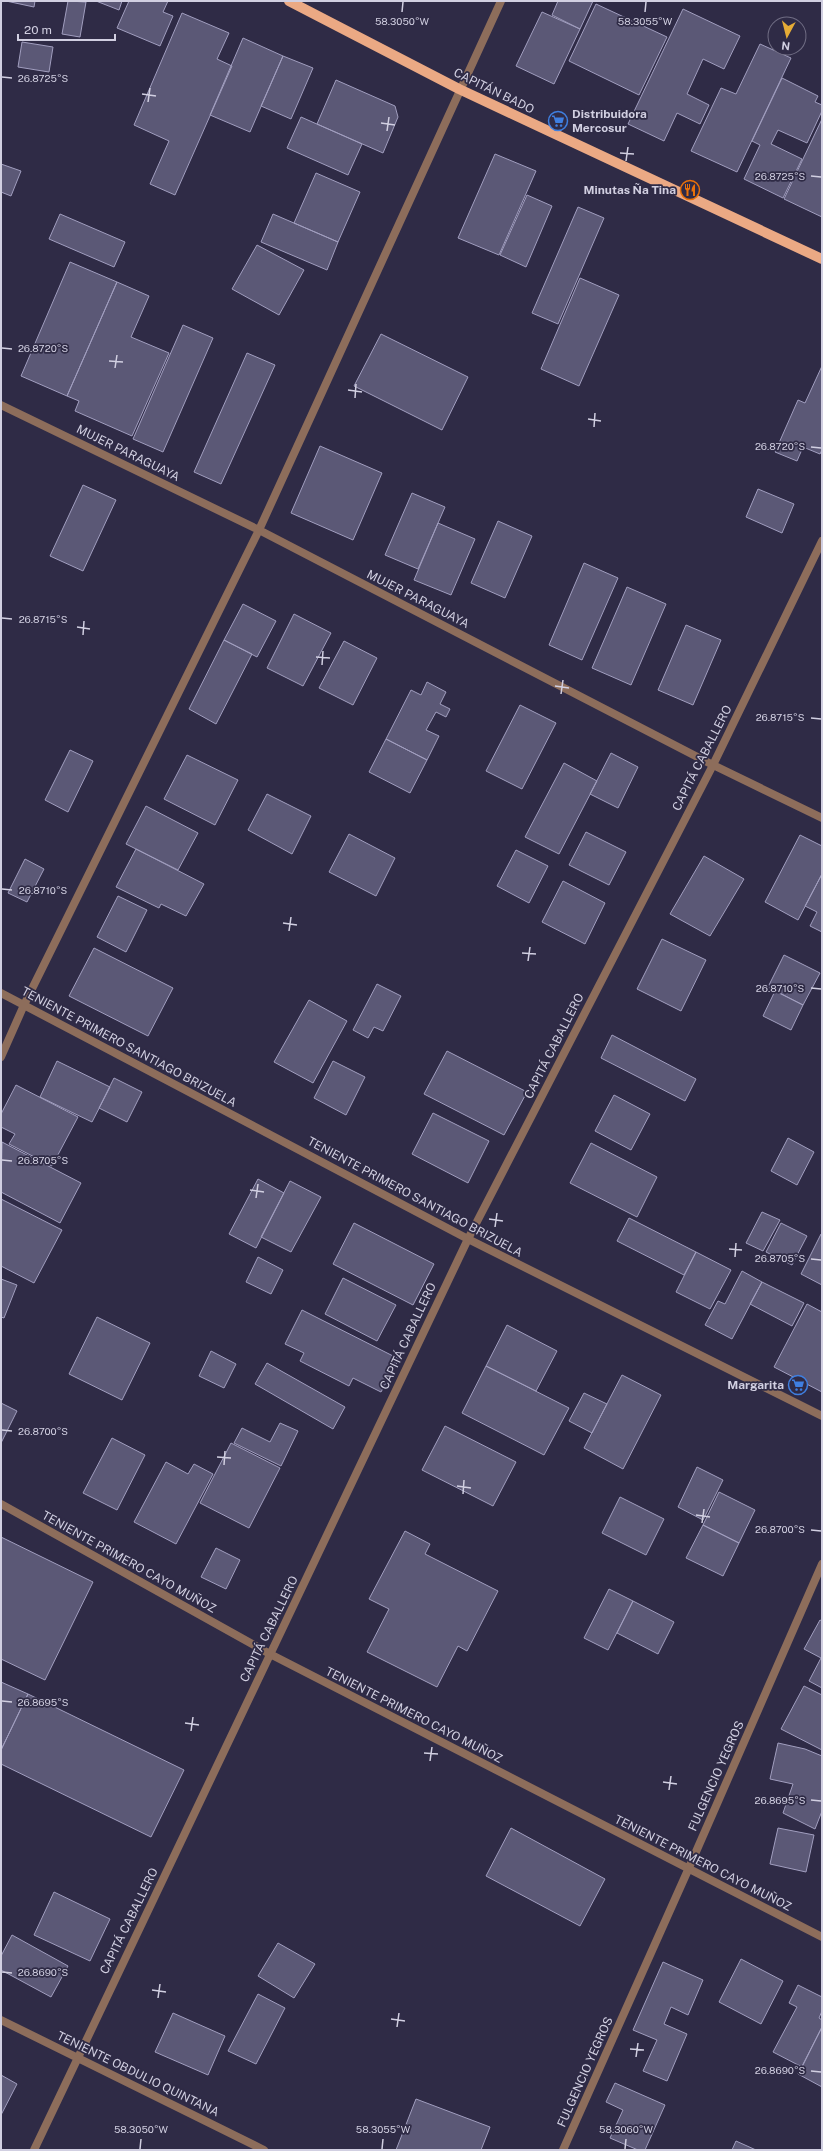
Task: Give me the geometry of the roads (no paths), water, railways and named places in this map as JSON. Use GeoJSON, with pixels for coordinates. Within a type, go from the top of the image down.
{"type":"FeatureCollection","features":[{"type":"Feature","properties":{"kind":"main road","name":"CAPITÁN BADO"},"geometry":{"type":"LineString","coordinates":[[289,1],[459,89],[822,259]]}},
{"type":"Feature","properties":{"kind":"street"},"geometry":{"type":"LineString","coordinates":[[1,1057],[24,1005],[259,530],[459,89],[501,1]]}},
{"type":"Feature","properties":{"kind":"street","name":"MUJER PARAGUAYA"},"geometry":{"type":"LineString","coordinates":[[1,405],[259,530],[713,764],[822,818]]}},
{"type":"Feature","properties":{"kind":"street","name":"CAPITÁ CABALLERO"},"geometry":{"type":"LineString","coordinates":[[34,2150],[468,1240],[713,764],[822,541]]}},
{"type":"Feature","properties":{"kind":"street","name":"TENIENTE PRIMERO SANTIAGO BRIZUELA"},"geometry":{"type":"LineString","coordinates":[[1,994],[468,1240],[822,1416]]}},
{"type":"Feature","properties":{"kind":"street","name":"TENIENTE PRIMERO CAYO MUÑOZ"},"geometry":{"type":"LineString","coordinates":[[1,1504],[270,1654],[688,1870],[822,1937]]}},
{"type":"Feature","properties":{"kind":"street","name":"FULGENCIO YEGROS"},"geometry":{"type":"LineString","coordinates":[[563,2150],[822,1564]]}},
{"type":"Feature","properties":{"kind":"street","name":"TENIENTE OBDULIO QUINTANA"},"geometry":{"type":"LineString","coordinates":[[1,2020],[264,2150]]}},
{"type":"Feature","properties":{"kind":"place","name":"Distribuidora Mercosur"},"geometry":{"type":"Point","coordinates":[558,121]}},
{"type":"Feature","properties":{"kind":"place","name":"Minutas Ña Tina"},"geometry":{"type":"Point","coordinates":[690,190]}},
{"type":"Feature","properties":{"kind":"place","name":"Margarita"},"geometry":{"type":"Point","coordinates":[798,1385]}}]}
